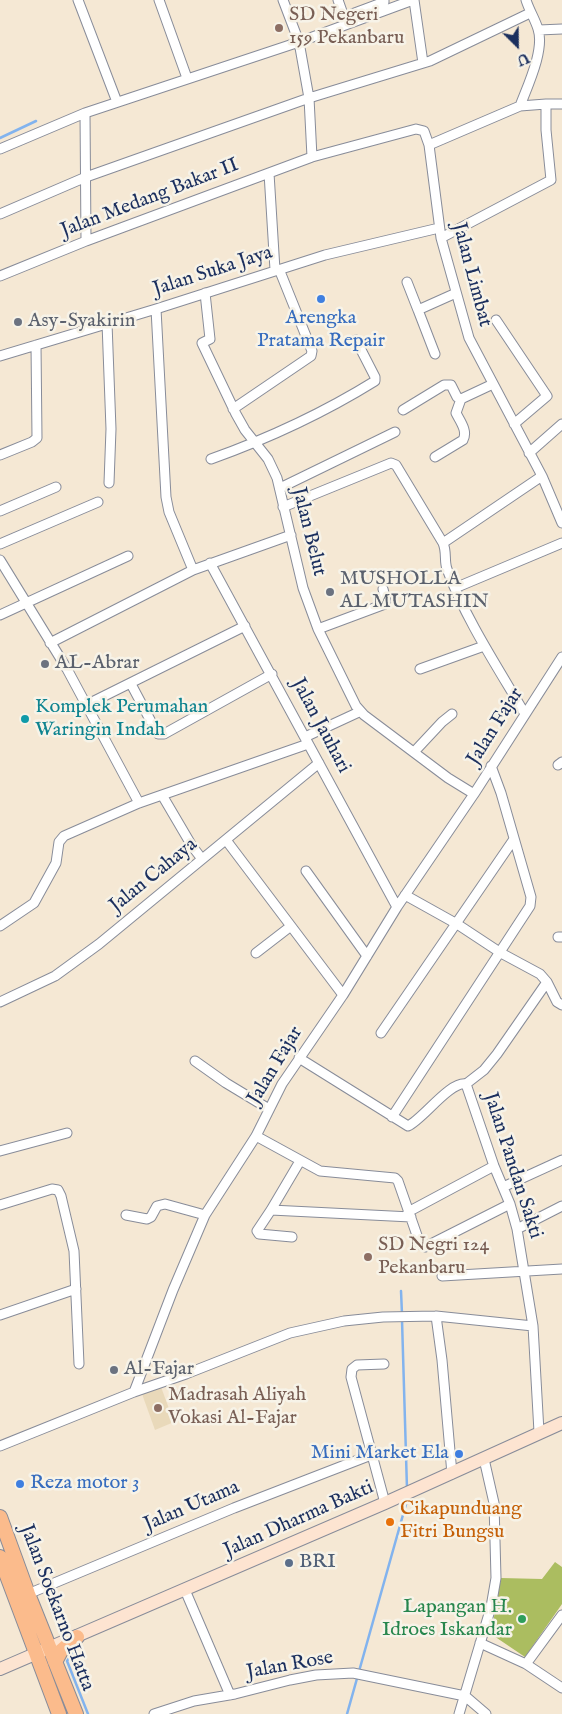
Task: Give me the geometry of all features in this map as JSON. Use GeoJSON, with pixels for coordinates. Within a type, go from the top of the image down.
{"type":"FeatureCollection","features":[{"type":"Feature","properties":{"kind":"main road","name":"Jalan Dharma Bakti"},"geometry":{"type":"LineString","coordinates":[[0,1669],[402,1496],[538,1432],[562,1423]]}},
{"type":"Feature","properties":{"kind":"main road","name":"Jalan Soekarno Hatta"},"geometry":{"type":"LineString","coordinates":[[0,1517],[28,1594],[40,1652],[59,1714]]}},
{"type":"Feature","properties":{"kind":"main road","name":"Jalan Soekarno Hatta"},"geometry":{"type":"LineString","coordinates":[[0,1558],[40,1652],[55,1662],[76,1714]]}},
{"type":"Feature","properties":{"kind":"main road"},"geometry":{"type":"LineString","coordinates":[[55,1662],[61,1651],[76,1637]]}},
{"type":"Feature","properties":{"kind":"street"},"geometry":{"type":"LineString","coordinates":[[78,0],[117,102]]}},
{"type":"Feature","properties":{"kind":"street"},"geometry":{"type":"LineString","coordinates":[[159,0],[187,78]]}},
{"type":"Feature","properties":{"kind":"street"},"geometry":{"type":"LineString","coordinates":[[283,0],[299,42],[309,98],[312,157],[416,129],[424,131],[429,145],[520,106],[562,104]]}},
{"type":"Feature","properties":{"kind":"street"},"geometry":{"type":"LineString","coordinates":[[338,0],[344,17],[384,2],[384,0]]}},
{"type":"Feature","properties":{"kind":"street"},"geometry":{"type":"LineString","coordinates":[[0,150],[85,113],[299,42],[413,0],[423,63]]}},
{"type":"Feature","properties":{"kind":"street"},"geometry":{"type":"LineString","coordinates":[[520,106],[539,50],[539,30],[526,0]]}},
{"type":"Feature","properties":{"kind":"street"},"geometry":{"type":"LineString","coordinates":[[0,214],[86,178],[309,98],[423,63],[530,12]]}},
{"type":"Feature","properties":{"kind":"street"},"geometry":{"type":"LineString","coordinates":[[539,30],[562,29]]}},
{"type":"Feature","properties":{"kind":"street"},"geometry":{"type":"LineString","coordinates":[[441,238],[551,180],[546,130],[546,104]]}},
{"type":"Feature","properties":{"kind":"street"},"geometry":{"type":"LineString","coordinates":[[85,113],[86,241]]}},
{"type":"Feature","properties":{"kind":"street","name":"Jalan Limbat"},"geometry":{"type":"LineString","coordinates":[[429,145],[441,238],[469,338],[542,476],[562,523]]}},
{"type":"Feature","properties":{"kind":"street","name":"Jalan Medang Bakar II"},"geometry":{"type":"LineString","coordinates":[[0,276],[86,241],[312,157]]}},
{"type":"Feature","properties":{"kind":"street"},"geometry":{"type":"LineString","coordinates":[[233,409],[312,356],[312,351],[277,270],[269,173]]}},
{"type":"Feature","properties":{"kind":"street","name":"Jalan Suka Jaya"},"geometry":{"type":"LineString","coordinates":[[0,356],[325,255],[439,228]]}},
{"type":"Feature","properties":{"kind":"street"},"geometry":{"type":"LineString","coordinates":[[407,282],[435,354]]}},
{"type":"Feature","properties":{"kind":"street","name":"Jalan Belut"},"geometry":{"type":"LineString","coordinates":[[205,293],[210,340],[202,343],[233,409],[245,430],[268,459],[280,488],[303,588],[318,629],[360,712],[460,786],[474,794]]}},
{"type":"Feature","properties":{"kind":"street"},"geometry":{"type":"LineString","coordinates":[[418,310],[456,293]]}},
{"type":"Feature","properties":{"kind":"street"},"geometry":{"type":"LineString","coordinates":[[156,309],[166,497],[169,512],[194,570]]}},
{"type":"Feature","properties":{"kind":"street"},"geometry":{"type":"LineString","coordinates":[[496,320],[547,396],[514,424]]}},
{"type":"Feature","properties":{"kind":"street"},"geometry":{"type":"LineString","coordinates":[[108,323],[111,429],[109,483]]}},
{"type":"Feature","properties":{"kind":"street"},"geometry":{"type":"LineString","coordinates":[[211,459],[256,443],[358,392],[375,381],[375,377],[356,340]]}},
{"type":"Feature","properties":{"kind":"street"},"geometry":{"type":"LineString","coordinates":[[0,455],[32,442],[37,438],[36,345]]}},
{"type":"Feature","properties":{"kind":"street"},"geometry":{"type":"LineString","coordinates":[[403,410],[444,385],[449,384],[460,399]]}},
{"type":"Feature","properties":{"kind":"street"},"geometry":{"type":"LineString","coordinates":[[435,456],[463,440],[465,430],[456,413],[456,407],[460,399],[493,384]]}},
{"type":"Feature","properties":{"kind":"street"},"geometry":{"type":"LineString","coordinates":[[529,453],[562,424]]}},
{"type":"Feature","properties":{"kind":"street"},"geometry":{"type":"LineString","coordinates":[[280,488],[395,432]]}},
{"type":"Feature","properties":{"kind":"street"},"geometry":{"type":"LineString","coordinates":[[284,507],[394,463],[444,543],[446,565],[456,588],[484,646],[525,714]]}},
{"type":"Feature","properties":{"kind":"street"},"geometry":{"type":"LineString","coordinates":[[444,543],[542,476]]}},
{"type":"Feature","properties":{"kind":"street"},"geometry":{"type":"LineString","coordinates":[[0,511],[56,487]]}},
{"type":"Feature","properties":{"kind":"street"},"geometry":{"type":"LineString","coordinates":[[0,544],[98,502]]}},
{"type":"Feature","properties":{"kind":"street"},"geometry":{"type":"LineString","coordinates":[[50,642],[194,570],[291,535]]}},
{"type":"Feature","properties":{"kind":"street"},"geometry":{"type":"LineString","coordinates":[[456,588],[562,543]]}},
{"type":"Feature","properties":{"kind":"street"},"geometry":{"type":"LineString","coordinates":[[0,615],[128,556]]}},
{"type":"Feature","properties":{"kind":"street"},"geometry":{"type":"LineString","coordinates":[[0,560],[67,669],[139,804]]}},
{"type":"Feature","properties":{"kind":"street","name":"Jalan Jauhari"},"geometry":{"type":"LineString","coordinates":[[210,563],[272,674],[397,908]]}},
{"type":"Feature","properties":{"kind":"street"},"geometry":{"type":"LineString","coordinates":[[318,629],[385,604],[386,601],[382,589]]}},
{"type":"Feature","properties":{"kind":"street"},"geometry":{"type":"LineString","coordinates":[[86,705],[245,626]]}},
{"type":"Feature","properties":{"kind":"street"},"geometry":{"type":"LineString","coordinates":[[420,669],[484,646]]}},
{"type":"Feature","properties":{"kind":"street","name":"Jalan Fajar"},"geometry":{"type":"LineString","coordinates":[[134,1392],[173,1290],[205,1215],[256,1136],[269,1108],[299,1058],[343,995],[405,895],[474,794],[562,657]]}},
{"type":"Feature","properties":{"kind":"street"},"geometry":{"type":"LineString","coordinates":[[553,670],[562,675]]}},
{"type":"Feature","properties":{"kind":"street"},"geometry":{"type":"LineString","coordinates":[[131,684],[156,731],[158,734],[164,734],[272,674]]}},
{"type":"Feature","properties":{"kind":"street"},"geometry":{"type":"LineString","coordinates":[[0,926],[34,903],[56,863],[59,842],[64,836],[139,804],[307,740],[360,712]]}},
{"type":"Feature","properties":{"kind":"street"},"geometry":{"type":"LineString","coordinates":[[414,752],[452,714]]}},
{"type":"Feature","properties":{"kind":"street","name":"Jalan Cahaya"},"geometry":{"type":"LineString","coordinates":[[0,1002],[55,976],[99,944],[319,762]]}},
{"type":"Feature","properties":{"kind":"street"},"geometry":{"type":"LineString","coordinates":[[392,1117],[532,902],[501,793],[491,766]]}},
{"type":"Feature","properties":{"kind":"street"},"geometry":{"type":"LineString","coordinates":[[162,796],[202,859]]}},
{"type":"Feature","properties":{"kind":"street"},"geometry":{"type":"LineString","coordinates":[[381,1033],[514,839]]}},
{"type":"Feature","properties":{"kind":"street"},"geometry":{"type":"LineString","coordinates":[[226,840],[343,995]]}},
{"type":"Feature","properties":{"kind":"street"},"geometry":{"type":"LineString","coordinates":[[306,871],[367,956]]}},
{"type":"Feature","properties":{"kind":"street"},"geometry":{"type":"LineString","coordinates":[[405,895],[457,924],[500,953],[540,974],[547,982],[557,1002],[562,1005]]}},
{"type":"Feature","properties":{"kind":"street"},"geometry":{"type":"LineString","coordinates":[[256,953],[291,926]]}},
{"type":"Feature","properties":{"kind":"street"},"geometry":{"type":"LineString","coordinates":[[466,1084],[484,1070],[497,1054],[547,982]]}},
{"type":"Feature","properties":{"kind":"street","name":"Jalan Pandan Sakti"},"geometry":{"type":"LineString","coordinates":[[299,1058],[408,1126],[453,1087],[463,1083],[466,1084],[494,1166],[510,1204],[517,1229],[533,1326],[538,1432]]}},
{"type":"Feature","properties":{"kind":"street"},"geometry":{"type":"LineString","coordinates":[[195,1061],[226,1083],[269,1108]]}},
{"type":"Feature","properties":{"kind":"street"},"geometry":{"type":"LineString","coordinates":[[0,1151],[67,1133]]}},
{"type":"Feature","properties":{"kind":"street"},"geometry":{"type":"LineString","coordinates":[[256,1136],[320,1171],[395,1178],[398,1181],[420,1244],[426,1247],[510,1204]]}},
{"type":"Feature","properties":{"kind":"street"},"geometry":{"type":"LineString","coordinates":[[503,1187],[562,1160]]}},
{"type":"Feature","properties":{"kind":"street"},"geometry":{"type":"LineString","coordinates":[[292,1237],[259,1234],[257,1231],[272,1210],[300,1161]]}},
{"type":"Feature","properties":{"kind":"street"},"geometry":{"type":"LineString","coordinates":[[272,1210],[410,1214],[494,1166]]}},
{"type":"Feature","properties":{"kind":"street"},"geometry":{"type":"LineString","coordinates":[[0,1205],[45,1190],[58,1190],[61,1196],[74,1251],[79,1364]]}},
{"type":"Feature","properties":{"kind":"street"},"geometry":{"type":"LineString","coordinates":[[126,1215],[151,1217],[157,1206],[165,1204],[205,1215]]}},
{"type":"Feature","properties":{"kind":"street"},"geometry":{"type":"LineString","coordinates":[[517,1229],[562,1206]]}},
{"type":"Feature","properties":{"kind":"street"},"geometry":{"type":"LineString","coordinates":[[442,1276],[562,1269]]}},
{"type":"Feature","properties":{"kind":"street"},"geometry":{"type":"LineString","coordinates":[[0,1315],[76,1288]]}},
{"type":"Feature","properties":{"kind":"street"},"geometry":{"type":"LineString","coordinates":[[0,1446],[134,1392],[186,1374],[290,1333],[344,1321],[397,1316],[436,1316],[533,1326]]}},
{"type":"Feature","properties":{"kind":"street"},"geometry":{"type":"LineString","coordinates":[[436,1316],[442,1360],[452,1474]]}},
{"type":"Feature","properties":{"kind":"street"},"geometry":{"type":"LineString","coordinates":[[384,1364],[357,1365],[352,1370],[351,1377],[385,1503]]}},
{"type":"Feature","properties":{"kind":"street","name":"Jalan Utama"},"geometry":{"type":"LineString","coordinates":[[28,1594],[234,1508],[371,1455]]}},
{"type":"Feature","properties":{"kind":"street"},"geometry":{"type":"LineString","coordinates":[[459,1714],[491,1607],[496,1578],[494,1503],[484,1459]]}},
{"type":"Feature","properties":{"kind":"street"},"geometry":{"type":"LineString","coordinates":[[185,1590],[230,1695]]}},
{"type":"Feature","properties":{"kind":"street"},"geometry":{"type":"LineString","coordinates":[[526,1664],[562,1615]]}},
{"type":"Feature","properties":{"kind":"street"},"geometry":{"type":"LineString","coordinates":[[480,1643],[526,1664],[562,1688]]}},
{"type":"Feature","properties":{"kind":"street","name":"Jalan Rose"},"geometry":{"type":"LineString","coordinates":[[154,1714],[194,1701],[230,1695],[290,1680],[316,1676],[358,1674],[465,1696],[486,1714]]}},
{"type":"Feature","properties":{"kind":"shaded area","name":"Madrasah Aliyah Vokasi Al-Fajar"},"geometry":{"type":"Polygon","coordinates":[[[161,1387],[174,1422],[155,1430],[142,1394],[161,1387]]]}},
{"type":"Feature","properties":{"kind":"green space","name":"Lapangan H. Idroes Iskandar"},"geometry":{"type":"Polygon","coordinates":[[[555,1562],[562,1567],[562,1604],[525,1657],[491,1634],[501,1578],[542,1579],[555,1562]]]}},
{"type":"Feature","properties":{"kind":"waterway"},"geometry":{"type":"LineString","coordinates":[[0,138],[36,121]]}},
{"type":"Feature","properties":{"kind":"waterway"},"geometry":{"type":"LineString","coordinates":[[401,1291],[402,1314]]}},
{"type":"Feature","properties":{"kind":"waterway"},"geometry":{"type":"LineString","coordinates":[[402,1320],[407,1489]]}},
{"type":"Feature","properties":{"kind":"waterway"},"geometry":{"type":"LineString","coordinates":[[347,1714],[408,1497]]}},
{"type":"Feature","properties":{"kind":"waterway"},"geometry":{"type":"LineString","coordinates":[[78,1646],[67,1661],[88,1714]]}},
{"type":"Feature","properties":{"kind":"place","name":"SD Negeri 159 Pekanbaru"},"geometry":{"type":"Point","coordinates":[279,28]}},
{"type":"Feature","properties":{"kind":"place","name":"Arengka Pratama Repair"},"geometry":{"type":"Point","coordinates":[321,299]}},
{"type":"Feature","properties":{"kind":"place","name":"Asy-Syakirin"},"geometry":{"type":"Point","coordinates":[18,322]}},
{"type":"Feature","properties":{"kind":"place","name":"MUSHOLLA AL MUTASHIN"},"geometry":{"type":"Point","coordinates":[330,592]}},
{"type":"Feature","properties":{"kind":"place","name":"AL-Abrar"},"geometry":{"type":"Point","coordinates":[45,664]}},
{"type":"Feature","properties":{"kind":"place","name":"Komplek Perumahan Waringin Indah"},"geometry":{"type":"Point","coordinates":[25,719]}},
{"type":"Feature","properties":{"kind":"place","name":"SD Negri 124 Pekanbaru"},"geometry":{"type":"Point","coordinates":[368,1257]}},
{"type":"Feature","properties":{"kind":"place","name":"Al-Fajar"},"geometry":{"type":"Point","coordinates":[114,1370]}},
{"type":"Feature","properties":{"kind":"place","name":"Madrasah Aliyah Vokasi Al-Fajar"},"geometry":{"type":"Point","coordinates":[158,1408]}},
{"type":"Feature","properties":{"kind":"place","name":"Mini Market Ela"},"geometry":{"type":"Point","coordinates":[459,1454]}},
{"type":"Feature","properties":{"kind":"place","name":"Reza motor 3"},"geometry":{"type":"Point","coordinates":[20,1484]}},
{"type":"Feature","properties":{"kind":"place","name":"Cikapunduang Fitri Bungsu"},"geometry":{"type":"Point","coordinates":[390,1522]}},
{"type":"Feature","properties":{"kind":"place","name":"BRI"},"geometry":{"type":"Point","coordinates":[289,1563]}},
{"type":"Feature","properties":{"kind":"place","name":"Lapangan H. Idroes Iskandar"},"geometry":{"type":"Point","coordinates":[522,1619]}}]}
